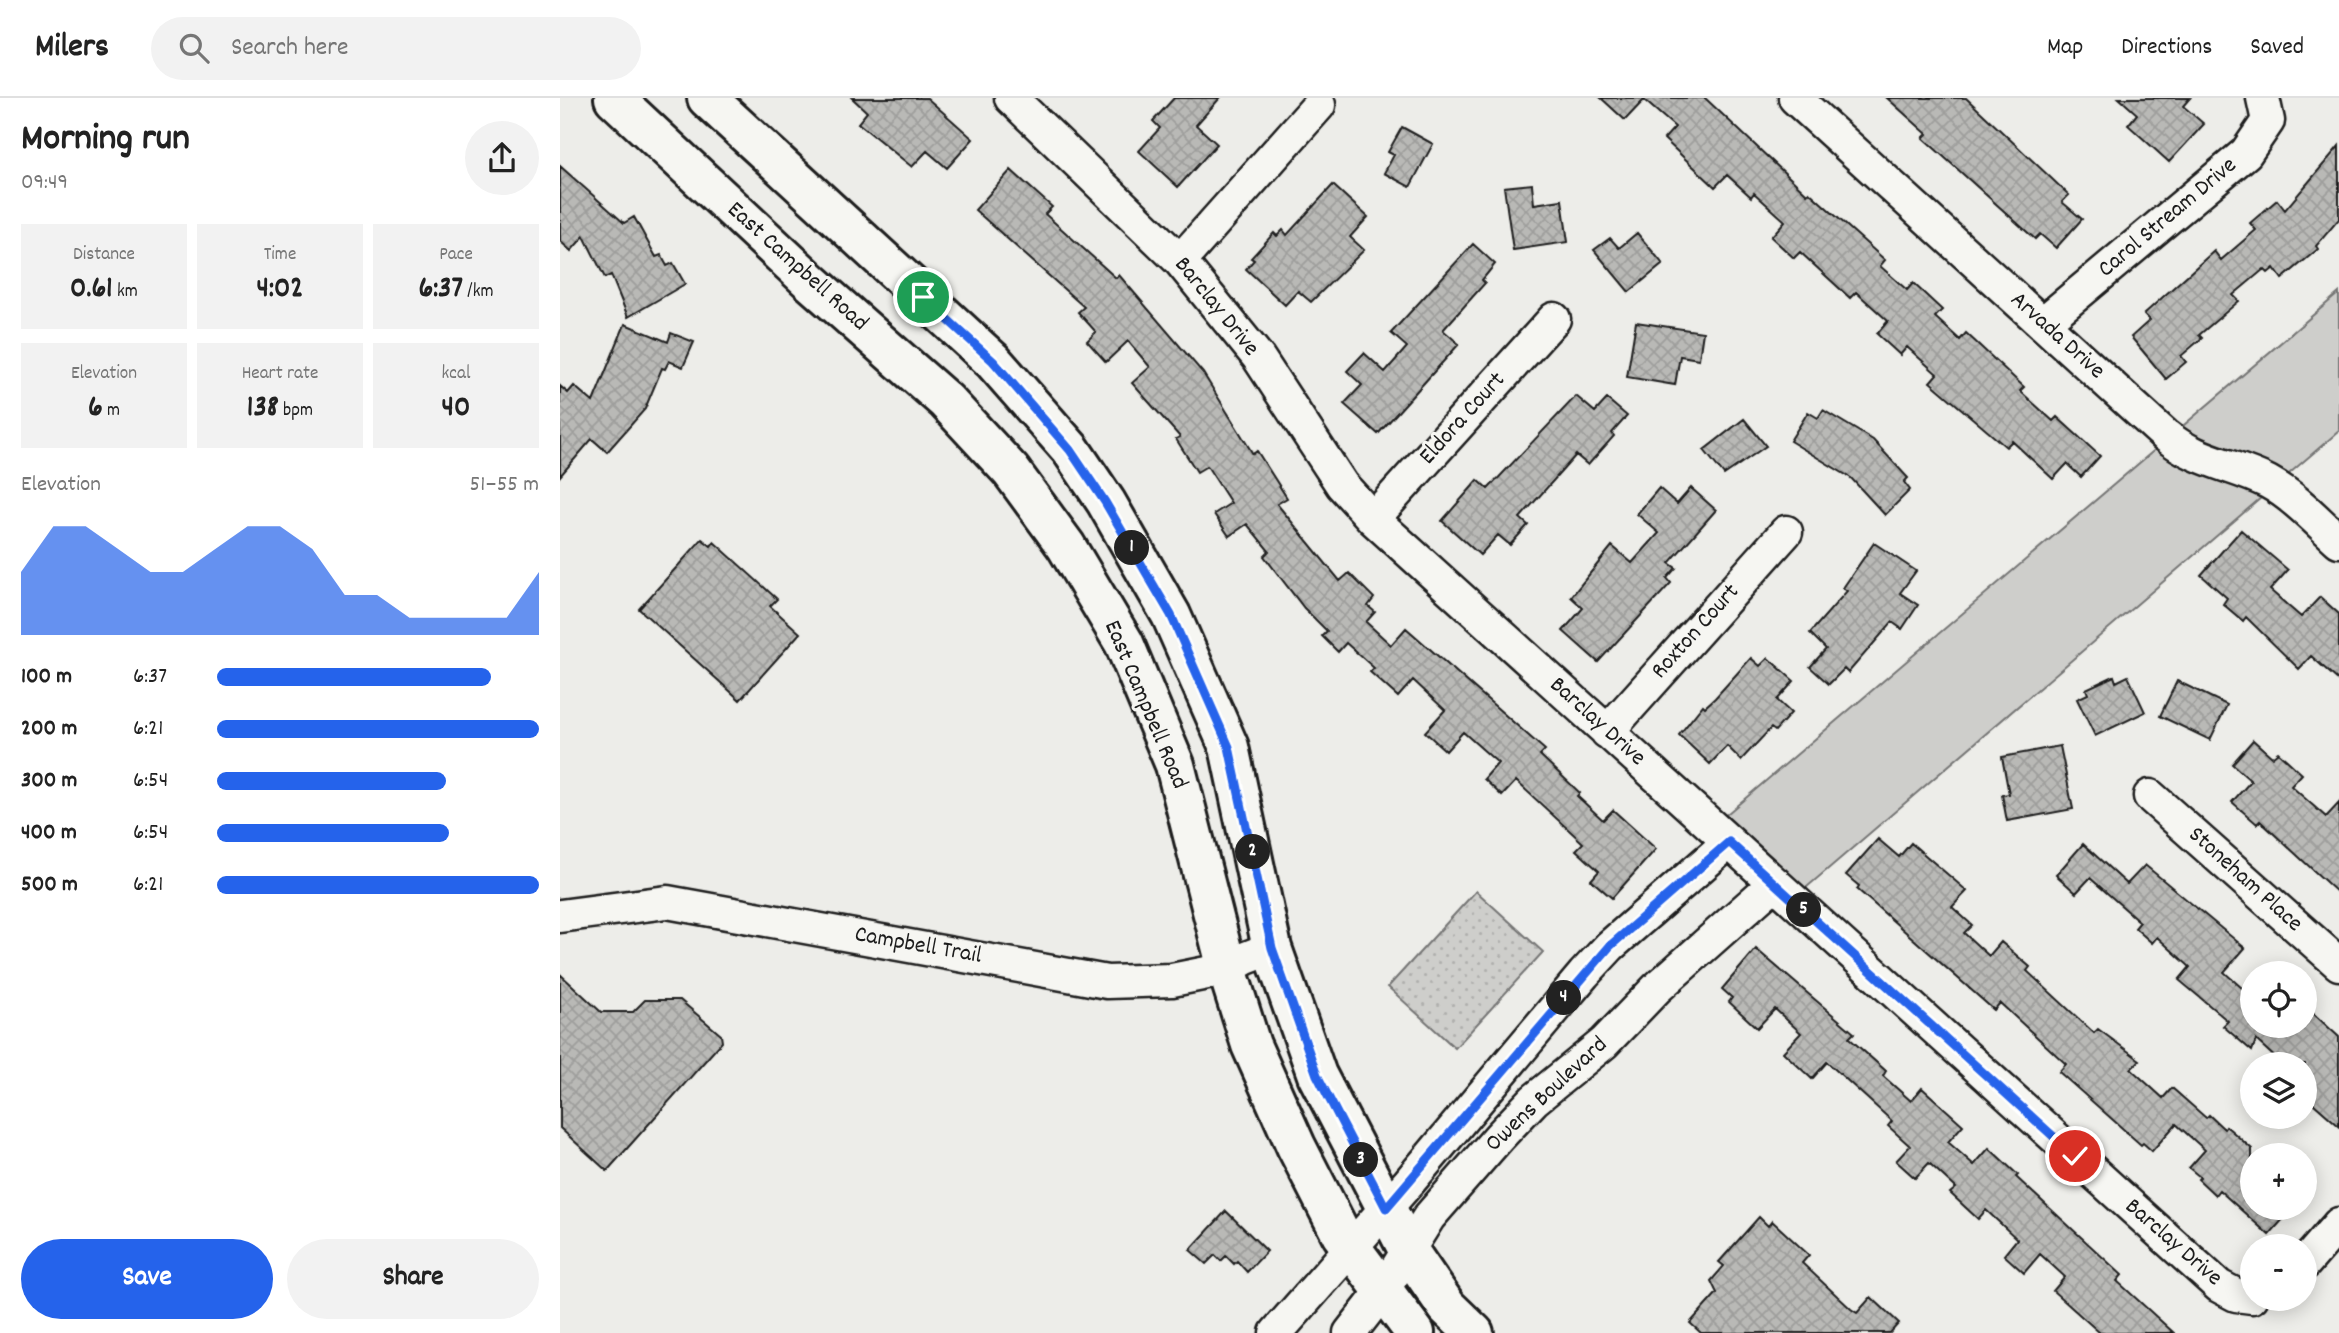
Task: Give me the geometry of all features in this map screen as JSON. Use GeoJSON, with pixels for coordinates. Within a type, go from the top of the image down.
{"type":"FeatureCollection","features":[{"type":"Feature","properties":{"kind":"main road","name":"East Campbell Road"},"geometry":{"type":"LineString","coordinates":[[614,98],[811,282],[946,401],[1019,482],[1066,545],[1124,643],[1175,765],[1227,970],[1251,1045],[1296,1146],[1350,1249],[1415,1333]]}},
{"type":"Feature","properties":{"kind":"main road"},"geometry":{"type":"LineString","coordinates":[[707,98],[993,361],[1071,451],[1105,502],[1171,615],[1229,747],[1272,948],[1317,1075],[1408,1250],[1447,1307],[1474,1333]]}},
{"type":"Feature","properties":{"kind":"main road"},"geometry":{"type":"LineString","coordinates":[[946,401],[993,361]]}},
{"type":"Feature","properties":{"kind":"street","name":"Barclay Drive"},"geometry":{"type":"LineString","coordinates":[[1011,98],[1180,261],[1258,357],[1342,485],[1373,519],[2219,1286],[2240,1294]]}},
{"type":"Feature","properties":{"kind":"street","name":"Arvada Drive"},"geometry":{"type":"LineString","coordinates":[[1795,98],[2179,447],[2201,459],[2268,482],[2339,541]]}},
{"type":"Feature","properties":{"kind":"street","name":"Carol Stream Drive"},"geometry":{"type":"LineString","coordinates":[[2043,323],[2246,153],[2268,121],[2263,98]]}},
{"type":"Feature","properties":{"kind":"street"},"geometry":{"type":"LineString","coordinates":[[1180,261],[1319,105]]}},
{"type":"Feature","properties":{"kind":"street","name":"Eldora Court"},"geometry":{"type":"LineString","coordinates":[[1373,519],[1554,320]]}},
{"type":"Feature","properties":{"kind":"street","name":"Roxton Court"},"geometry":{"type":"LineString","coordinates":[[1607,732],[1786,532]]}},
{"type":"Feature","properties":{"kind":"street","name":"Stoneham Place"},"geometry":{"type":"LineString","coordinates":[[2150,796],[2339,964]]}},
{"type":"Feature","properties":{"kind":"street","name":"Owens Boulevard"},"geometry":{"type":"LineString","coordinates":[[1276,1333],[1610,946],[1729,842]]}},
{"type":"Feature","properties":{"kind":"street","name":"Owens Boulevard"},"geometry":{"type":"LineString","coordinates":[[1350,1333],[1382,1292],[1429,1217],[1534,1101],[1604,1043],[1657,988],[1775,883]]}},
{"type":"Feature","properties":{"kind":"street","name":"Campbell Trail"},"geometry":{"type":"LineString","coordinates":[[560,916],[667,902],[1107,982],[1172,980],[1227,970],[1246,958],[1272,948]]}},
{"type":"Feature","properties":{"kind":"street"},"geometry":{"type":"LineString","coordinates":[[2317,1249],[2339,1224]]}},
{"type":"Feature","properties":{"kind":"shaded area"},"geometry":{"type":"Polygon","coordinates":[[[2339,293],[2339,431],[1800,893],[1721,819],[2339,293]]]}},
{"type":"Feature","properties":{"kind":"shaded area"},"geometry":{"type":"Polygon","coordinates":[[[1476,891],[1543,952],[1455,1048],[1388,987],[1476,891]]]}},
{"type":"Feature","properties":{"kind":"building"},"geometry":{"type":"Polygon","coordinates":[[[852,98],[927,98],[973,139],[947,168],[927,151],[912,167],[858,123],[867,112],[852,98]]]}},
{"type":"Feature","properties":{"kind":"building"},"geometry":{"type":"Polygon","coordinates":[[[1174,98],[1220,98],[1196,125],[1217,144],[1178,187],[1139,151],[1160,128],[1153,121],[1174,98]]]}},
{"type":"Feature","properties":{"kind":"building"},"geometry":{"type":"Polygon","coordinates":[[[1601,98],[1705,98],[1807,194],[1809,192],[1885,260],[1880,266],[1907,290],[1913,283],[1942,310],[1935,317],[1960,340],[1966,333],[2024,387],[2020,391],[2053,421],[2057,417],[2100,456],[2081,477],[2067,464],[2053,479],[2012,441],[2006,447],[1930,382],[1937,374],[1907,347],[1900,355],[1877,334],[1888,321],[1856,292],[1850,298],[1800,252],[1794,258],[1771,237],[1785,221],[1754,193],[1751,197],[1727,175],[1715,187],[1664,139],[1675,127],[1644,100],[1625,120],[1601,98]]]}},
{"type":"Feature","properties":{"kind":"building"},"geometry":{"type":"Polygon","coordinates":[[[1887,98],[1966,98],[2069,195],[2062,202],[2082,219],[2056,248],[2040,234],[2035,239],[1923,138],[1927,134],[1887,98]]]}},
{"type":"Feature","properties":{"kind":"building"},"geometry":{"type":"Polygon","coordinates":[[[2119,98],[2190,98],[2183,106],[2204,124],[2169,162],[2128,125],[2137,114],[2119,98]]]}},
{"type":"Feature","properties":{"kind":"building"},"geometry":{"type":"Polygon","coordinates":[[[1402,127],[1433,144],[1410,187],[1384,173],[1394,155],[1388,152],[1402,127]]]}},
{"type":"Feature","properties":{"kind":"building"},"geometry":{"type":"Polygon","coordinates":[[[2339,146],[2339,219],[2316,246],[2318,249],[2282,279],[2274,268],[2268,273],[2264,269],[2233,295],[2239,301],[2199,335],[2202,338],[2181,356],[2186,362],[2166,379],[2131,337],[2150,320],[2144,314],[2214,251],[2221,260],[2256,230],[2250,223],[2277,200],[2285,210],[2339,146]]]}},
{"type":"Feature","properties":{"kind":"building"},"geometry":{"type":"Polygon","coordinates":[[[560,166],[624,223],[634,217],[656,257],[661,255],[667,266],[673,263],[685,284],[628,317],[611,275],[605,278],[584,236],[571,251],[560,241],[560,166]]]}},
{"type":"Feature","properties":{"kind":"building"},"geometry":{"type":"Polygon","coordinates":[[[1011,170],[1052,207],[1045,214],[1116,278],[1119,275],[1203,373],[1253,454],[1257,451],[1287,498],[1277,504],[1340,581],[1349,573],[1374,598],[1368,606],[1375,612],[1366,622],[1391,645],[1406,628],[1545,750],[1540,755],[1580,793],[1577,796],[1603,820],[1613,810],[1656,849],[1612,898],[1591,880],[1599,871],[1576,850],[1583,843],[1516,781],[1502,796],[1484,779],[1498,763],[1463,732],[1446,751],[1425,732],[1445,710],[1413,680],[1398,697],[1370,672],[1374,668],[1346,643],[1338,652],[1322,636],[1327,631],[1304,608],[1264,556],[1269,551],[1247,524],[1229,536],[1214,514],[1231,503],[1207,466],[1197,472],[1176,439],[1180,437],[1132,383],[1150,367],[1128,341],[1106,362],[1087,341],[1096,332],[1078,312],[1084,307],[975,210],[1011,170]]]}},
{"type":"Feature","properties":{"kind":"building"},"geometry":{"type":"Polygon","coordinates":[[[1532,184],[1534,204],[1562,200],[1568,242],[1513,250],[1504,187],[1532,184]]]}},
{"type":"Feature","properties":{"kind":"building"},"geometry":{"type":"Polygon","coordinates":[[[1333,185],[1368,217],[1350,237],[1364,250],[1311,302],[1298,291],[1285,305],[1246,269],[1254,260],[1251,258],[1274,233],[1277,236],[1283,230],[1287,235],[1333,185]]]}},
{"type":"Feature","properties":{"kind":"building"},"geometry":{"type":"Polygon","coordinates":[[[1637,233],[1663,264],[1629,292],[1594,250],[1610,238],[1619,248],[1637,233]]]}},
{"type":"Feature","properties":{"kind":"building"},"geometry":{"type":"Polygon","coordinates":[[[1473,244],[1495,264],[1482,280],[1485,283],[1443,330],[1459,344],[1378,434],[1344,404],[1362,385],[1347,371],[1364,353],[1385,372],[1407,347],[1391,333],[1473,244]]]}},
{"type":"Feature","properties":{"kind":"building"},"geometry":{"type":"Polygon","coordinates":[[[1636,322],[1703,332],[1699,359],[1680,356],[1675,385],[1627,377],[1636,322]]]}},
{"type":"Feature","properties":{"kind":"building"},"geometry":{"type":"Polygon","coordinates":[[[625,324],[668,342],[671,333],[694,342],[683,367],[669,361],[665,369],[662,368],[645,409],[607,452],[592,439],[560,476],[560,386],[568,393],[574,386],[593,402],[625,324]]]}},
{"type":"Feature","properties":{"kind":"building"},"geometry":{"type":"Polygon","coordinates":[[[1576,396],[1595,412],[1607,399],[1627,416],[1612,433],[1614,436],[1588,465],[1576,455],[1520,518],[1528,525],[1510,545],[1498,535],[1480,555],[1442,521],[1478,480],[1488,489],[1576,396]]]}},
{"type":"Feature","properties":{"kind":"building"},"geometry":{"type":"Polygon","coordinates":[[[1823,410],[1873,440],[1908,478],[1904,482],[1910,490],[1885,515],[1851,478],[1790,441],[1808,412],[1818,418],[1823,410]]]}},
{"type":"Feature","properties":{"kind":"building"},"geometry":{"type":"Polygon","coordinates":[[[1744,419],[1766,446],[1724,475],[1704,450],[1744,419]]]}},
{"type":"Feature","properties":{"kind":"building"},"geometry":{"type":"Polygon","coordinates":[[[1659,488],[1677,504],[1691,488],[1716,510],[1669,563],[1676,568],[1667,578],[1671,583],[1598,662],[1563,631],[1583,608],[1571,597],[1612,546],[1632,563],[1659,533],[1637,514],[1659,488]]]}},
{"type":"Feature","properties":{"kind":"building"},"geometry":{"type":"Polygon","coordinates":[[[2241,530],[2288,570],[2270,590],[2301,617],[2320,597],[2339,614],[2339,681],[2311,656],[2299,669],[2246,617],[2243,621],[2223,604],[2227,598],[2201,575],[2241,530]]]}},
{"type":"Feature","properties":{"kind":"building"},"geometry":{"type":"Polygon","coordinates":[[[702,539],[711,546],[714,542],[777,599],[770,606],[800,633],[740,700],[639,609],[702,539]]]}},
{"type":"Feature","properties":{"kind":"building"},"geometry":{"type":"Polygon","coordinates":[[[1874,543],[1916,571],[1900,593],[1918,605],[1902,629],[1892,622],[1848,673],[1844,669],[1829,684],[1810,667],[1826,649],[1810,633],[1847,591],[1843,588],[1874,543]]]}},
{"type":"Feature","properties":{"kind":"building"},"geometry":{"type":"Polygon","coordinates":[[[1751,658],[1760,666],[1768,658],[1794,681],[1777,700],[1791,713],[1775,731],[1771,728],[1741,760],[1727,746],[1710,764],[1679,735],[1703,705],[1705,707],[1715,698],[1751,658]]]}},
{"type":"Feature","properties":{"kind":"building"},"geometry":{"type":"Polygon","coordinates":[[[2114,676],[2116,682],[2128,676],[2145,712],[2095,736],[2077,699],[2088,694],[2086,689],[2114,676]]]}},
{"type":"Feature","properties":{"kind":"building"},"geometry":{"type":"Polygon","coordinates":[[[2177,681],[2227,705],[2210,740],[2160,716],[2177,681]]]}},
{"type":"Feature","properties":{"kind":"building"},"geometry":{"type":"Polygon","coordinates":[[[2253,740],[2272,757],[2278,752],[2302,774],[2291,786],[2326,817],[2339,803],[2339,894],[2260,821],[2257,824],[2232,802],[2251,781],[2232,764],[2253,740]]]}},
{"type":"Feature","properties":{"kind":"building"},"geometry":{"type":"Polygon","coordinates":[[[2060,746],[2073,809],[2007,821],[2002,795],[2009,794],[2002,757],[2060,746]]]}},
{"type":"Feature","properties":{"kind":"building"},"geometry":{"type":"Polygon","coordinates":[[[1878,839],[1899,857],[1911,843],[1967,891],[1952,907],[1972,925],[1964,933],[1989,956],[2001,942],[2030,967],[2027,971],[2094,1033],[2098,1029],[2140,1060],[2131,1069],[2163,1098],[2172,1088],[2206,1118],[2209,1115],[2245,1143],[2240,1143],[2240,1209],[2219,1190],[2215,1195],[2189,1168],[2205,1150],[2176,1124],[2152,1151],[2143,1143],[2141,1145],[2059,1072],[2066,1064],[2000,1003],[1994,1010],[1857,889],[1859,886],[1846,875],[1878,839]]]}},
{"type":"Feature","properties":{"kind":"building"},"geometry":{"type":"Polygon","coordinates":[[[2083,844],[2127,884],[2145,865],[2245,948],[2224,972],[2240,986],[2240,1038],[2317,1038],[2317,1017],[2339,1037],[2339,1126],[2317,1107],[2317,1052],[2269,1052],[2256,1040],[2252,1051],[2223,1026],[2228,1021],[2179,980],[2190,967],[2157,937],[2152,943],[2135,928],[2140,922],[2090,878],[2076,893],[2056,875],[2083,844]]]}},
{"type":"Feature","properties":{"kind":"building"},"geometry":{"type":"Polygon","coordinates":[[[1756,949],[1854,1033],[1849,1038],[1886,1071],[1883,1076],[1911,1101],[1922,1088],[1963,1125],[1948,1142],[1974,1165],[1989,1148],[2018,1175],[2016,1177],[2122,1275],[2117,1281],[2174,1333],[2100,1333],[2053,1291],[2065,1277],[2040,1254],[2024,1273],[2004,1255],[2017,1239],[1986,1210],[1978,1219],[1950,1193],[1956,1188],[1929,1163],[1915,1178],[1896,1161],[1910,1146],[1888,1126],[1892,1121],[1827,1062],[1812,1079],[1783,1052],[1801,1033],[1775,1009],[1757,1028],[1729,1002],[1732,998],[1722,989],[1756,949]]]}},
{"type":"Feature","properties":{"kind":"building"},"geometry":{"type":"Polygon","coordinates":[[[560,974],[601,1012],[633,1012],[645,1000],[680,1000],[721,1035],[722,1042],[607,1171],[560,1128],[560,974]]]}},
{"type":"Feature","properties":{"kind":"building"},"geometry":{"type":"Polygon","coordinates":[[[1226,1211],[1267,1251],[1247,1272],[1237,1261],[1234,1264],[1226,1256],[1221,1261],[1215,1255],[1206,1264],[1190,1250],[1226,1211]]]}},
{"type":"Feature","properties":{"kind":"building"},"geometry":{"type":"Polygon","coordinates":[[[1759,1217],[1768,1226],[1772,1221],[1809,1255],[1802,1263],[1851,1309],[1857,1313],[1871,1297],[1899,1323],[1890,1333],[1701,1333],[1690,1323],[1717,1293],[1711,1281],[1724,1266],[1719,1262],[1759,1217]]]}},
{"type":"Feature","properties":{"kind":"building"},"geometry":{"type":"Polygon","coordinates":[[[2252,1220],[2282,1220],[2268,1234],[2252,1220]]]}},
{"type":"Feature","properties":{"kind":"route"},"geometry":{"type":"LineString","coordinates":[[923,297],[993,361],[1070,450],[1105,502],[1171,615],[1229,747],[1272,948],[1317,1075],[1386,1208],[1610,946],[1729,842],[2075,1156]]}}]}
